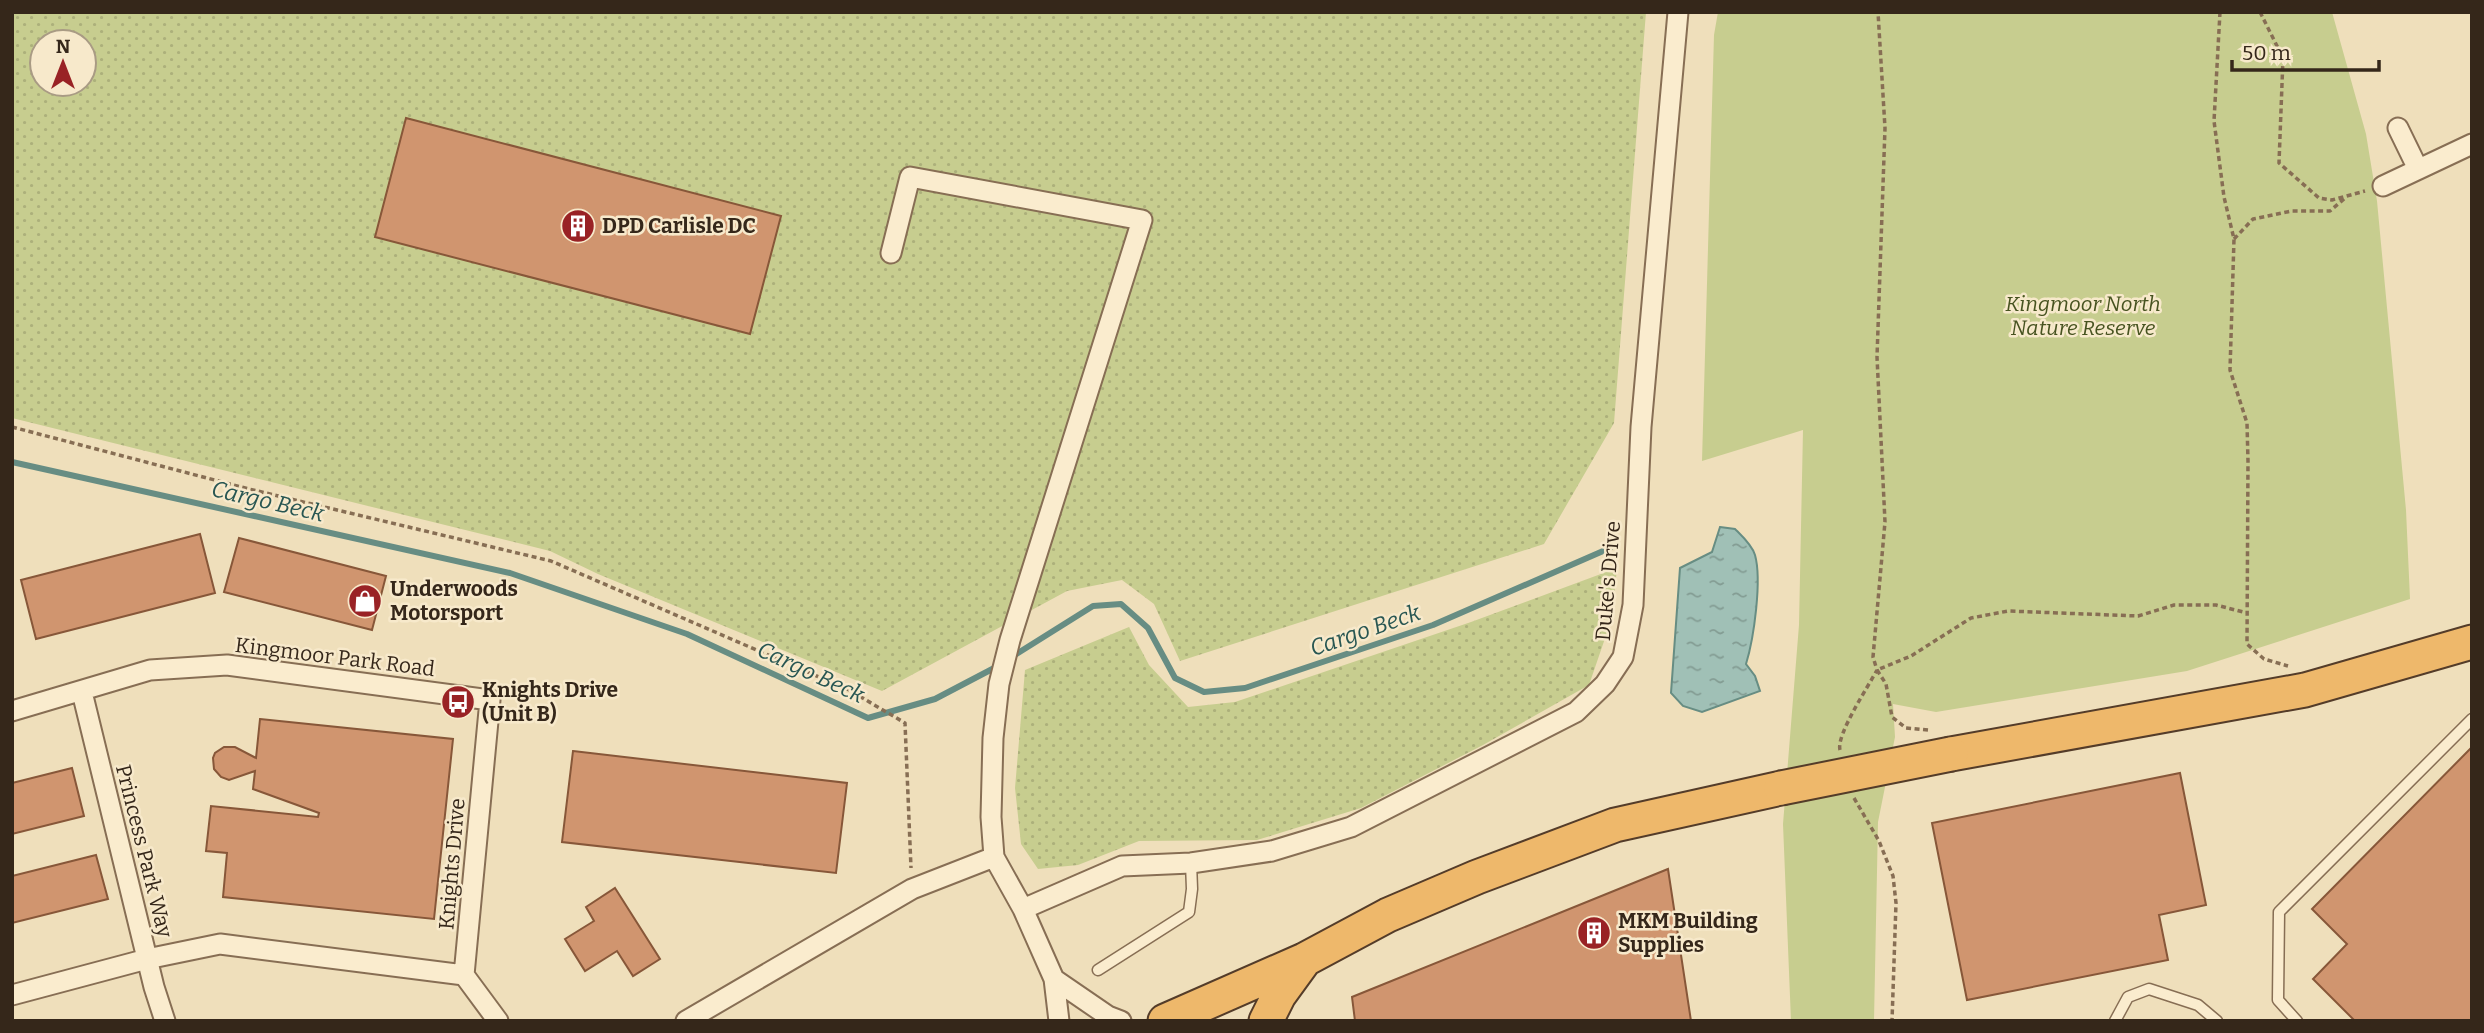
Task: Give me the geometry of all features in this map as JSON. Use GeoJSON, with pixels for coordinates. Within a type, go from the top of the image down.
{"type":"FeatureCollection","features":[{"type":"Feature","properties":{"kind":"highway"},"geometry":{"type":"LineString","coordinates":[[1165,1021],[1304,960],[1401,909],[1615,825],[1781,788],[1942,741],[2305,690],[2472,642]]}},
{"type":"Feature","properties":{"kind":"highway"},"geometry":{"type":"LineString","coordinates":[[1266,1021],[1279,995],[1304,960]]}},
{"type":"Feature","properties":{"kind":"street","name":"Duke's Drive"},"geometry":{"type":"LineString","coordinates":[[1023,909],[1122,866],[1191,863],[1272,851],[1351,827],[1576,712],[1605,684],[1623,657],[1633,605],[1642,427],[1678,12]]}},
{"type":"Feature","properties":{"kind":"street"},"geometry":{"type":"LineString","coordinates":[[2398,128],[2418,169]]}},
{"type":"Feature","properties":{"kind":"street"},"geometry":{"type":"LineString","coordinates":[[2383,186],[2472,144]]}},
{"type":"Feature","properties":{"kind":"street"},"geometry":{"type":"LineString","coordinates":[[891,253],[910,177],[1142,220],[1010,640],[999,684],[991,817],[994,857],[1023,909],[1054,979],[1059,1021]]}},
{"type":"Feature","properties":{"kind":"street","name":"Kingmoor Park Road"},"geometry":{"type":"LineString","coordinates":[[12,711],[150,670],[227,665],[490,699]]}},
{"type":"Feature","properties":{"kind":"street","name":"Princess Park Way"},"geometry":{"type":"LineString","coordinates":[[82,692],[147,959],[165,1021]]}},
{"type":"Feature","properties":{"kind":"street","name":"Knights Drive"},"geometry":{"type":"LineString","coordinates":[[464,975],[490,699]]}},
{"type":"Feature","properties":{"kind":"street"},"geometry":{"type":"LineString","coordinates":[[686,1021],[912,889],[994,857]]}},
{"type":"Feature","properties":{"kind":"street"},"geometry":{"type":"LineString","coordinates":[[12,995],[147,959],[220,944],[464,975],[498,1021]]}},
{"type":"Feature","properties":{"kind":"street"},"geometry":{"type":"LineString","coordinates":[[1054,979],[1108,1016],[1121,1021]]}},
{"type":"Feature","properties":{"kind":"lane"},"geometry":{"type":"LineString","coordinates":[[2297,1021],[2278,1000],[2279,912],[2472,719]]}},
{"type":"Feature","properties":{"kind":"lane"},"geometry":{"type":"LineString","coordinates":[[1098,970],[1189,912],[1191,863]]}},
{"type":"Feature","properties":{"kind":"lane"},"geometry":{"type":"LineString","coordinates":[[2115,1021],[2128,997],[2149,989],[2198,1005],[2217,1021]]}},
{"type":"Feature","properties":{"kind":"path"},"geometry":{"type":"LineString","coordinates":[[1878,12],[1885,128],[1877,357],[1885,522],[1873,657],[1886,684],[1892,717],[1900,725],[1922,731],[1942,741]]}},
{"type":"Feature","properties":{"kind":"path"},"geometry":{"type":"LineString","coordinates":[[2220,12],[2214,121],[2224,197],[2234,239],[2230,370],[2247,424],[2247,644],[2264,659],[2299,669]]}},
{"type":"Feature","properties":{"kind":"path"},"geometry":{"type":"LineString","coordinates":[[2260,12],[2283,58],[2279,163],[2319,198],[2332,200],[2354,194]]}},
{"type":"Feature","properties":{"kind":"path"},"geometry":{"type":"LineString","coordinates":[[2234,239],[2253,219],[2292,211],[2330,211],[2346,196]]}},
{"type":"Feature","properties":{"kind":"path"},"geometry":{"type":"LineString","coordinates":[[12,427],[249,489],[551,561],[849,690],[905,723],[912,889]]}},
{"type":"Feature","properties":{"kind":"path"},"geometry":{"type":"LineString","coordinates":[[1842,758],[1838,746],[1847,723],[1877,670],[1911,656],[1971,618],[2008,611],[2138,616],[2174,605],[2216,605],[2247,613]]}},
{"type":"Feature","properties":{"kind":"path"},"geometry":{"type":"LineString","coordinates":[[1852,793],[1865,821],[1879,841],[1893,876],[1896,903],[1892,1021]]}},
{"type":"Feature","properties":{"kind":"green space"},"geometry":{"type":"Polygon","coordinates":[[[12,12],[1646,12],[1614,423],[1544,544],[1180,661],[1154,604],[1122,580],[1067,591],[882,691],[598,574],[550,551],[12,418],[12,12]]]}},
{"type":"Feature","properties":{"kind":"green space","name":"Kingmoor North Nature Reserve"},"geometry":{"type":"Polygon","coordinates":[[[1718,12],[2332,12],[2366,134],[2377,201],[2406,510],[2410,599],[2187,671],[1936,712],[1893,704],[1895,737],[1878,822],[1874,1021],[1791,1021],[1783,824],[1799,625],[1803,430],[1702,461],[1714,35],[1718,12]]]}},
{"type":"Feature","properties":{"kind":"green space"},"geometry":{"type":"Polygon","coordinates":[[[1617,568],[1612,618],[1589,685],[1483,745],[1361,808],[1257,840],[1139,841],[1078,865],[1038,869],[1021,844],[1015,788],[1025,670],[1129,627],[1149,665],[1188,707],[1235,702],[1471,622],[1617,568]]]}},
{"type":"Feature","properties":{"kind":"water"},"geometry":{"type":"Polygon","coordinates":[[[1720,527],[1735,529],[1755,555],[1758,579],[1756,609],[1746,664],[1755,676],[1760,691],[1702,712],[1683,706],[1671,693],[1680,568],[1712,552],[1720,527]]]}},
{"type":"Feature","properties":{"kind":"building","name":"DPD Carlisle DC"},"geometry":{"type":"Polygon","coordinates":[[[406,118],[781,216],[750,334],[375,237],[406,118]]]}},
{"type":"Feature","properties":{"kind":"building"},"geometry":{"type":"Polygon","coordinates":[[[200,534],[215,593],[36,639],[21,580],[200,534]]]}},
{"type":"Feature","properties":{"kind":"building"},"geometry":{"type":"Polygon","coordinates":[[[239,538],[386,576],[372,630],[224,592],[239,538]]]}},
{"type":"Feature","properties":{"kind":"building"},"geometry":{"type":"Polygon","coordinates":[[[260,719],[453,739],[434,919],[223,897],[227,853],[206,851],[211,806],[318,817],[319,813],[253,789],[255,771],[229,780],[221,777],[214,769],[215,753],[224,747],[235,747],[256,758],[260,719]]]}},
{"type":"Feature","properties":{"kind":"building"},"geometry":{"type":"Polygon","coordinates":[[[2472,747],[2472,1021],[2355,1021],[2313,979],[2347,944],[2312,909],[2472,747]]]}},
{"type":"Feature","properties":{"kind":"building"},"geometry":{"type":"Polygon","coordinates":[[[573,751],[847,783],[836,873],[562,842],[573,751]]]}},
{"type":"Feature","properties":{"kind":"building"},"geometry":{"type":"Polygon","coordinates":[[[72,768],[84,816],[12,834],[12,783],[72,768]]]}},
{"type":"Feature","properties":{"kind":"building"},"geometry":{"type":"Polygon","coordinates":[[[2180,773],[2206,905],[2159,915],[2168,960],[1967,1000],[1932,823],[2180,773]]]}},
{"type":"Feature","properties":{"kind":"building"},"geometry":{"type":"Polygon","coordinates":[[[96,855],[108,899],[12,923],[12,876],[96,855]]]}},
{"type":"Feature","properties":{"kind":"building","name":"MKM Building Supplies"},"geometry":{"type":"Polygon","coordinates":[[[1668,869],[1691,1021],[1355,1021],[1352,997],[1668,869]]]}},
{"type":"Feature","properties":{"kind":"building"},"geometry":{"type":"Polygon","coordinates":[[[615,888],[660,959],[633,976],[617,951],[585,971],[565,939],[594,921],[586,907],[615,888]]]}},
{"type":"Feature","properties":{"kind":"waterway","name":"Cargo Beck"},"geometry":{"type":"LineString","coordinates":[[12,462],[510,573],[687,634],[868,718],[935,699],[998,666]]}},
{"type":"Feature","properties":{"kind":"waterway","name":"Cargo Beck"},"geometry":{"type":"LineString","coordinates":[[1010,658],[1093,606],[1121,604],[1148,628],[1175,678],[1204,692],[1245,688],[1433,625],[1610,548]]}},
{"type":"Feature","properties":{"kind":"place","name":"DPD Carlisle DC"},"geometry":{"type":"Point","coordinates":[578,226]}},
{"type":"Feature","properties":{"kind":"place","name":"Underwoods Motorsport"},"geometry":{"type":"Point","coordinates":[365,601]}},
{"type":"Feature","properties":{"kind":"place","name":"Knights Drive (Unit B)"},"geometry":{"type":"Point","coordinates":[458,702]}},
{"type":"Feature","properties":{"kind":"place","name":"MKM Building Supplies"},"geometry":{"type":"Point","coordinates":[1594,933]}}]}
